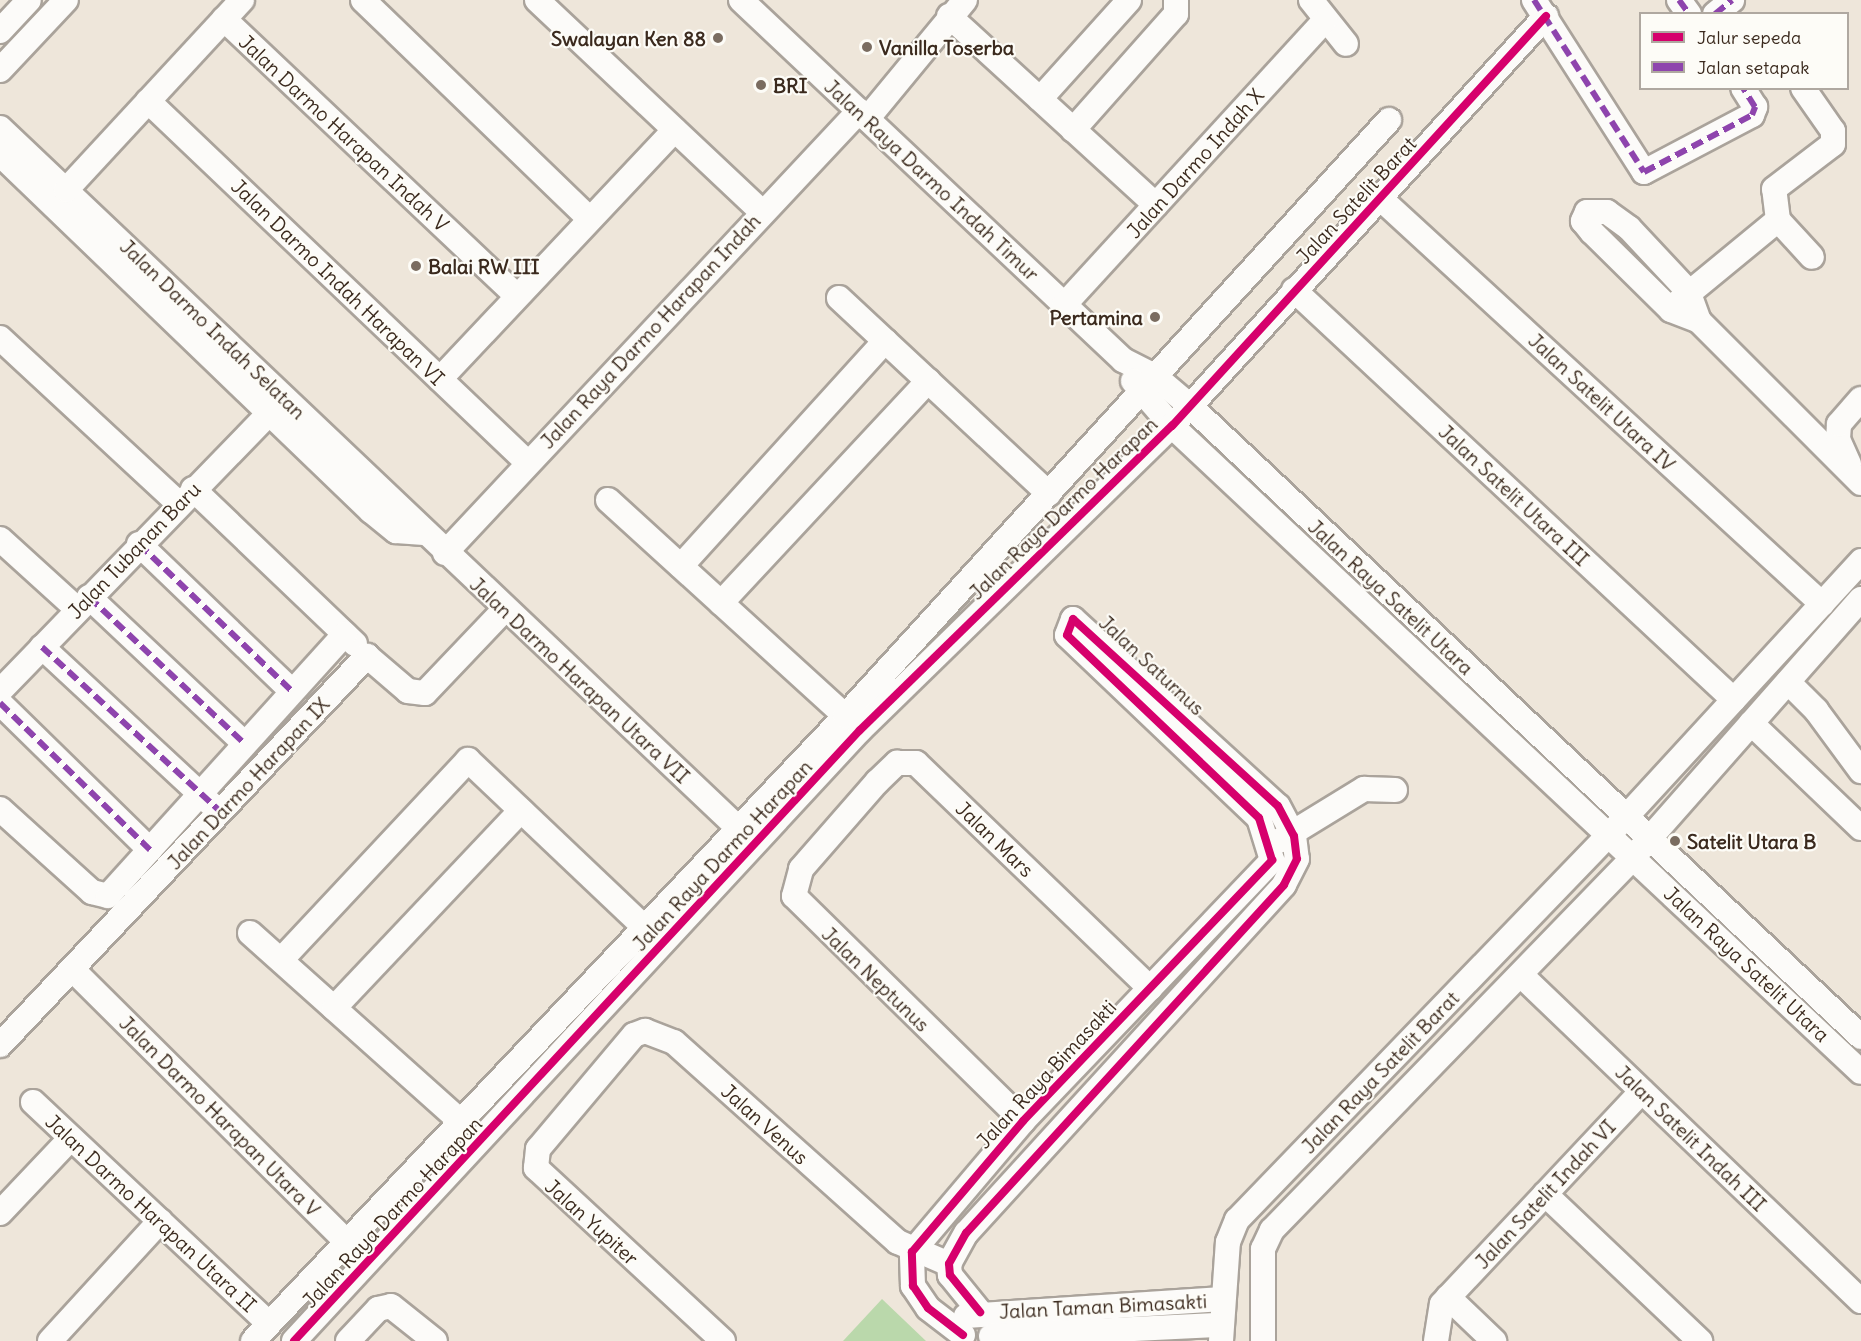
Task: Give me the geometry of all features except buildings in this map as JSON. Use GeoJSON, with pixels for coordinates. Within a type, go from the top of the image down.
{"type":"FeatureCollection","features":[{"type":"Feature","properties":{"kind":"street"},"geometry":{"type":"LineString","coordinates":[[0,70],[66,0]]}},
{"type":"Feature","properties":{"kind":"street"},"geometry":{"type":"LineString","coordinates":[[66,190],[242,0]]}},
{"type":"Feature","properties":{"kind":"street"},"geometry":{"type":"LineString","coordinates":[[363,0],[590,219]]}},
{"type":"Feature","properties":{"kind":"street"},"geometry":{"type":"LineString","coordinates":[[537,0],[761,210]]}},
{"type":"Feature","properties":{"kind":"street","name":"Jalan Raya Darmo Indah Timur"},"geometry":{"type":"LineString","coordinates":[[741,0],[1123,360],[1159,380]]}},
{"type":"Feature","properties":{"kind":"street"},"geometry":{"type":"LineString","coordinates":[[1040,99],[1129,0]]}},
{"type":"Feature","properties":{"kind":"street"},"geometry":{"type":"LineString","coordinates":[[1073,130],[1176,14],[1176,0]]}},
{"type":"Feature","properties":{"kind":"street"},"geometry":{"type":"LineString","coordinates":[[1311,0],[1346,44]]}},
{"type":"Feature","properties":{"kind":"street"},"geometry":{"type":"LineString","coordinates":[[1717,12],[1732,0]]}},
{"type":"Feature","properties":{"kind":"street"},"geometry":{"type":"LineString","coordinates":[[0,31],[22,2]]}},
{"type":"Feature","properties":{"kind":"street"},"geometry":{"type":"LineString","coordinates":[[957,8],[1040,99],[1156,205]]}},
{"type":"Feature","properties":{"kind":"street","name":"Jalan Raya Darmo Harapan Indah"},"geometry":{"type":"LineString","coordinates":[[445,553],[761,210],[860,113],[886,75],[899,74],[957,8]]}},
{"type":"Feature","properties":{"kind":"street"},"geometry":{"type":"LineString","coordinates":[[1539,16],[1644,171],[1752,116],[1749,98]]}},
{"type":"Feature","properties":{"kind":"street","name":"Jalan Satelit Barat"},"geometry":{"type":"LineString","coordinates":[[1186,403],[1381,199],[1539,16]]}},
{"type":"Feature","properties":{"kind":"street","name":"Jalan Darmo Harapan Indah V"},"geometry":{"type":"LineString","coordinates":[[224,20],[517,296]]}},
{"type":"Feature","properties":{"kind":"street","name":"Jalan Darmo Indah X"},"geometry":{"type":"LineString","coordinates":[[1064,305],[1325,20]]}},
{"type":"Feature","properties":{"kind":"street"},"geometry":{"type":"LineString","coordinates":[[1804,90],[1834,140],[1774,189],[1778,220],[1812,257]]}},
{"type":"Feature","properties":{"kind":"street","name":"Jalan Darmo Indah Harapan VI"},"geometry":{"type":"LineString","coordinates":[[148,100],[528,464]]}},
{"type":"Feature","properties":{"kind":"street","name":"Jalan Raya Darmo Harapan"},"geometry":{"type":"LineString","coordinates":[[253,1341],[643,926],[845,716],[1049,494],[1159,380],[1389,120]]}},
{"type":"Feature","properties":{"kind":"street","name":"Jalan Darmo Indah Selatan"},"geometry":{"type":"LineString","coordinates":[[0,128],[66,190],[180,312],[424,533]]}},
{"type":"Feature","properties":{"kind":"street"},"geometry":{"type":"LineString","coordinates":[[440,379],[675,130]]}},
{"type":"Feature","properties":{"kind":"street"},"geometry":{"type":"LineString","coordinates":[[0,154],[180,312],[270,412],[391,528],[424,533]]}},
{"type":"Feature","properties":{"kind":"street","name":"Jalan Satelit Utara IV"},"geometry":{"type":"LineString","coordinates":[[1381,199],[1822,604]]}},
{"type":"Feature","properties":{"kind":"street"},"geometry":{"type":"LineString","coordinates":[[1699,321],[1688,291],[1616,218],[1596,209],[1587,212],[1583,221],[1587,227],[1671,310],[1699,321],[1857,479]]}},
{"type":"Feature","properties":{"kind":"street"},"geometry":{"type":"LineString","coordinates":[[1671,310],[1688,291],[1778,220]]}},
{"type":"Feature","properties":{"kind":"street","name":"Jalan Satelit Utara III"},"geometry":{"type":"LineString","coordinates":[[1294,291],[1734,700]]}},
{"type":"Feature","properties":{"kind":"street"},"geometry":{"type":"LineString","coordinates":[[839,298],[1049,494]]}},
{"type":"Feature","properties":{"kind":"street"},"geometry":{"type":"LineString","coordinates":[[0,338],[345,634],[408,691],[425,693],[505,609]]}},
{"type":"Feature","properties":{"kind":"street"},"geometry":{"type":"LineString","coordinates":[[681,566],[885,341]]}},
{"type":"Feature","properties":{"kind":"street","name":"Jalan Raya Darmo Indah Timur"},"geometry":{"type":"LineString","coordinates":[[1123,360],[1142,398]]}},
{"type":"Feature","properties":{"kind":"street","name":"Jalan Raya Satelit Utara"},"geometry":{"type":"LineString","coordinates":[[1159,380],[1861,1037]]}},
{"type":"Feature","properties":{"kind":"street"},"geometry":{"type":"LineString","coordinates":[[721,603],[928,381]]}},
{"type":"Feature","properties":{"kind":"street","name":"Jalan Raya Satelit Utara"},"geometry":{"type":"LineString","coordinates":[[1142,398],[1861,1071]]}},
{"type":"Feature","properties":{"kind":"street"},"geometry":{"type":"LineString","coordinates":[[1857,479],[1838,432],[1844,415],[1861,399]]}},
{"type":"Feature","properties":{"kind":"street","name":"Jalan Raya Darmo Harapan"},"geometry":{"type":"LineString","coordinates":[[294,1341],[860,730],[1169,423],[1186,403]]}},
{"type":"Feature","properties":{"kind":"street","name":"Jalan Tubanan Baru"},"geometry":{"type":"LineString","coordinates":[[0,691],[185,496],[270,412]]}},
{"type":"Feature","properties":{"kind":"street"},"geometry":{"type":"LineString","coordinates":[[608,500],[845,716]]}},
{"type":"Feature","properties":{"kind":"street","name":"Jalan Darmo Harapan Utara VII"},"geometry":{"type":"LineString","coordinates":[[424,533],[737,827]]}},
{"type":"Feature","properties":{"kind":"street"},"geometry":{"type":"LineString","coordinates":[[0,539],[83,603],[244,743]]}},
{"type":"Feature","properties":{"kind":"street"},"geometry":{"type":"LineString","coordinates":[[139,544],[292,692]]}},
{"type":"Feature","properties":{"kind":"street"},"geometry":{"type":"LineString","coordinates":[[1609,835],[1861,561]]}},
{"type":"Feature","properties":{"kind":"street"},"geometry":{"type":"LineString","coordinates":[[1633,857],[1861,599]]}},
{"type":"Feature","properties":{"kind":"street","name":"Jalan Saturnus"},"geometry":{"type":"LineString","coordinates":[[1271,844],[1259,818],[1067,634],[1066,625],[1081,622],[1278,806],[1294,836]]}},
{"type":"Feature","properties":{"kind":"street"},"geometry":{"type":"LineString","coordinates":[[0,809],[92,892],[105,896],[150,850],[244,743],[345,634]]}},
{"type":"Feature","properties":{"kind":"street"},"geometry":{"type":"LineString","coordinates":[[42,647],[198,794],[221,812]]}},
{"type":"Feature","properties":{"kind":"street","name":"Jalan Darmo Harapan IX"},"geometry":{"type":"LineString","coordinates":[[0,1045],[368,656]]}},
{"type":"Feature","properties":{"kind":"street"},"geometry":{"type":"LineString","coordinates":[[1788,682],[1816,710],[1861,771]]}},
{"type":"Feature","properties":{"kind":"street"},"geometry":{"type":"LineString","coordinates":[[0,703],[150,850]]}},
{"type":"Feature","properties":{"kind":"street"},"geometry":{"type":"LineString","coordinates":[[1751,723],[1861,828]]}},
{"type":"Feature","properties":{"kind":"street"},"geometry":{"type":"LineString","coordinates":[[281,960],[466,761],[643,926]]}},
{"type":"Feature","properties":{"kind":"street","name":"Jalan Mars"},"geometry":{"type":"LineString","coordinates":[[838,824],[897,763],[916,763],[1150,988]]}},
{"type":"Feature","properties":{"kind":"street"},"geometry":{"type":"LineString","coordinates":[[1271,844],[1294,836],[1364,789],[1395,790]]}},
{"type":"Feature","properties":{"kind":"street"},"geometry":{"type":"LineString","coordinates":[[334,1008],[521,810]]}},
{"type":"Feature","properties":{"kind":"street","name":"Jalan Neptunus"},"geometry":{"type":"LineString","coordinates":[[838,824],[801,869],[794,888],[798,904],[1023,1120]]}},
{"type":"Feature","properties":{"kind":"street","name":"Jalan Raya Satelit Barat"},"geometry":{"type":"LineString","coordinates":[[1220,1333],[1228,1242],[1237,1220],[1609,835]]}},
{"type":"Feature","properties":{"kind":"street"},"geometry":{"type":"LineString","coordinates":[[978,1334],[949,1264],[966,1233],[1284,885],[1297,859],[1294,836]]}},
{"type":"Feature","properties":{"kind":"street","name":"Jalan Raya Bimasakti"},"geometry":{"type":"LineString","coordinates":[[912,1252],[1023,1120],[1270,865],[1271,844]]}},
{"type":"Feature","properties":{"kind":"street","name":"Jalan Raya Satelit Barat"},"geometry":{"type":"LineString","coordinates":[[1263,1341],[1262,1270],[1272,1230],[1633,857]]}},
{"type":"Feature","properties":{"kind":"street"},"geometry":{"type":"LineString","coordinates":[[250,933],[460,1121]]}},
{"type":"Feature","properties":{"kind":"street","name":"Jalan Darmo Harapan Utara V"},"geometry":{"type":"LineString","coordinates":[[72,969],[368,1263]]}},
{"type":"Feature","properties":{"kind":"street","name":"Jalan Satelit Indah III"},"geometry":{"type":"LineString","coordinates":[[1521,975],[1861,1301]]}},
{"type":"Feature","properties":{"kind":"street","name":"Jalan Venus"},"geometry":{"type":"LineString","coordinates":[[590,1086],[634,1035],[666,1035],[912,1252],[949,1264]]}},
{"type":"Feature","properties":{"kind":"street","name":"Jalan Yupiter"},"geometry":{"type":"LineString","coordinates":[[590,1086],[538,1149],[536,1168],[723,1341]]}},
{"type":"Feature","properties":{"kind":"street","name":"Jalan Satelit Indah VI"},"geometry":{"type":"LineString","coordinates":[[1448,1297],[1642,1091]]}},
{"type":"Feature","properties":{"kind":"street","name":"Jalan Darmo Harapan Utara II"},"geometry":{"type":"LineString","coordinates":[[33,1102],[269,1324]]}},
{"type":"Feature","properties":{"kind":"street"},"geometry":{"type":"LineString","coordinates":[[0,1213],[71,1138]]}},
{"type":"Feature","properties":{"kind":"street"},"geometry":{"type":"LineString","coordinates":[[1545,1194],[1700,1341]]}},
{"type":"Feature","properties":{"kind":"street"},"geometry":{"type":"LineString","coordinates":[[50,1341],[160,1221]]}},
{"type":"Feature","properties":{"kind":"street"},"geometry":{"type":"LineString","coordinates":[[912,1252],[913,1286],[928,1308],[978,1334]]}},
{"type":"Feature","properties":{"kind":"street"},"geometry":{"type":"LineString","coordinates":[[1436,1341],[1437,1314],[1448,1297],[1494,1341]]}},
{"type":"Feature","properties":{"kind":"street","name":"Jalan Taman Bimasakti"},"geometry":{"type":"LineString","coordinates":[[978,1334],[1222,1299]]}},
{"type":"Feature","properties":{"kind":"street"},"geometry":{"type":"LineString","coordinates":[[348,1341],[378,1309],[391,1306],[435,1341]]}},
{"type":"Feature","properties":{"kind":"street","name":"Jalan Taman Bimasakti"},"geometry":{"type":"LineString","coordinates":[[978,1334],[1220,1333]]}},
{"type":"Feature","properties":{"kind":"green space"},"geometry":{"type":"Polygon","coordinates":[[[882,1299],[926,1341],[843,1341],[882,1299]]]}},
{"type":"Feature","properties":{"kind":"marked path"},"geometry":{"type":"LineString","coordinates":[[1534,0],[1644,172],[1752,115],[1755,107],[1744,90]]}},
{"type":"Feature","properties":{"kind":"marked path"},"geometry":{"type":"LineString","coordinates":[[1679,0],[1688,12]]}},
{"type":"Feature","properties":{"kind":"marked path"},"geometry":{"type":"LineString","coordinates":[[1717,12],[1732,0]]}},
{"type":"Feature","properties":{"kind":"marked path"},"geometry":{"type":"LineString","coordinates":[[139,544],[292,691]]}},
{"type":"Feature","properties":{"kind":"marked path"},"geometry":{"type":"LineString","coordinates":[[89,597],[244,743]]}},
{"type":"Feature","properties":{"kind":"marked path"},"geometry":{"type":"LineString","coordinates":[[42,647],[221,812]]}},
{"type":"Feature","properties":{"kind":"marked path"},"geometry":{"type":"LineString","coordinates":[[0,703],[150,850]]}},
{"type":"Feature","properties":{"kind":"cycle path"},"geometry":{"type":"LineString","coordinates":[[294,1341],[860,730],[1172,426],[1546,16]]}},
{"type":"Feature","properties":{"kind":"cycle path"},"geometry":{"type":"LineString","coordinates":[[963,1335],[928,1308],[913,1286],[912,1252],[1023,1121],[1272,860],[1259,818],[1067,635],[1073,619],[1278,806],[1294,836],[1297,859],[1284,885],[966,1233],[949,1264],[950,1275],[980,1312]]}},
{"type":"Feature","properties":{"kind":"place","name":"Swalayan Ken 88"},"geometry":{"type":"Point","coordinates":[718,38]}},
{"type":"Feature","properties":{"kind":"place","name":"Vanilla Toserba"},"geometry":{"type":"Point","coordinates":[867,47]}},
{"type":"Feature","properties":{"kind":"place","name":"BRI"},"geometry":{"type":"Point","coordinates":[761,85]}},
{"type":"Feature","properties":{"kind":"place","name":"Balai RW III"},"geometry":{"type":"Point","coordinates":[416,266]}},
{"type":"Feature","properties":{"kind":"place","name":"Pertamina"},"geometry":{"type":"Point","coordinates":[1155,317]}},
{"type":"Feature","properties":{"kind":"place","name":"Satelit Utara B"},"geometry":{"type":"Point","coordinates":[1675,841]}}]}
